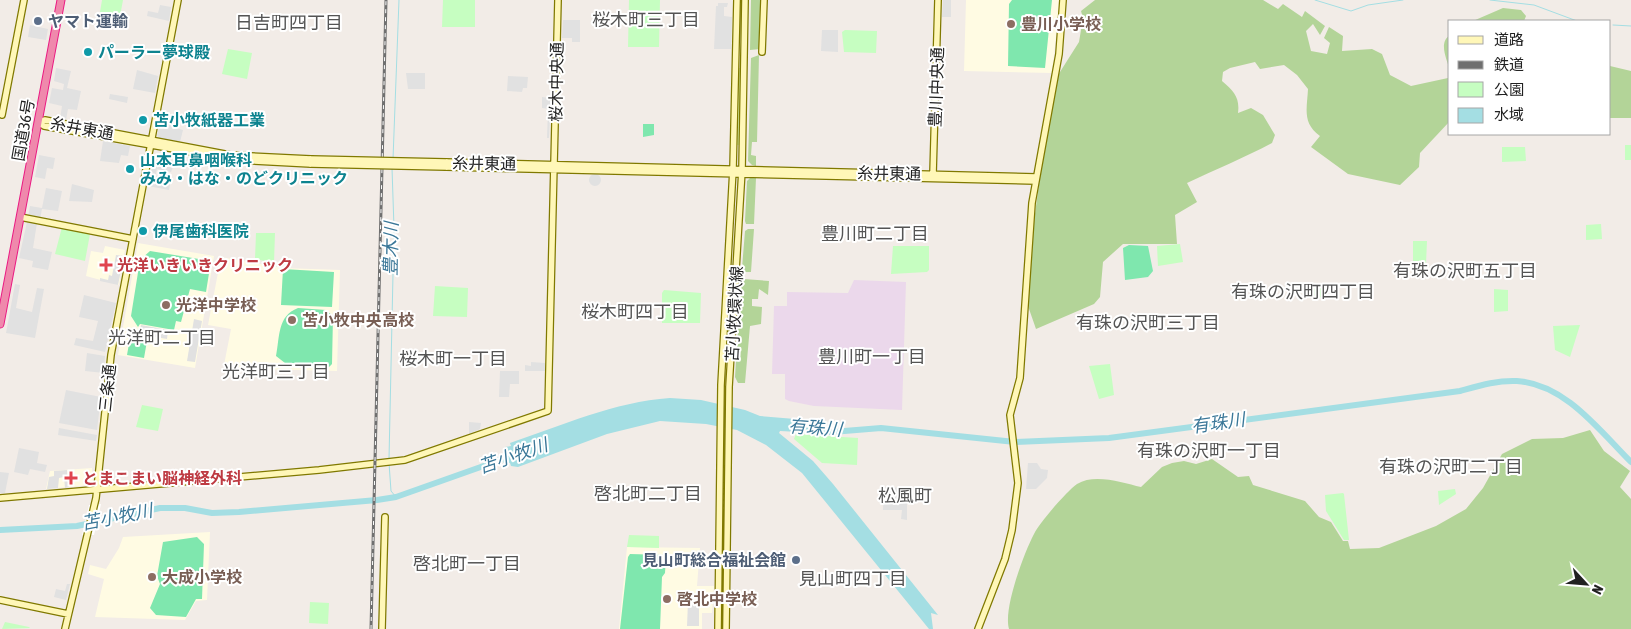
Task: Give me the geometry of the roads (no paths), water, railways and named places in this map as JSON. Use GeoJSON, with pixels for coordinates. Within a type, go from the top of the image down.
{"type":"FeatureCollection","features":[{"type":"Feature","properties":{"kind":"highway","name":"国道36号"},"geometry":{"type":"LineString","coordinates":[[0,324],[61,0]]}},
{"type":"Feature","properties":{"kind":"street"},"geometry":{"type":"LineString","coordinates":[[2,115],[24,0]]}},
{"type":"Feature","properties":{"kind":"street","name":"三条通"},"geometry":{"type":"LineString","coordinates":[[65,629],[95,505],[111,355],[178,0]]}},
{"type":"Feature","properties":{"kind":"street","name":"桜木中央通"},"geometry":{"type":"LineString","coordinates":[[97,489],[392,462],[418,457],[548,411],[558,0]]}},
{"type":"Feature","properties":{"kind":"street","name":"苫小牧環状線"},"geometry":{"type":"LineString","coordinates":[[718,629],[720,433],[733,172],[737,0]]}},
{"type":"Feature","properties":{"kind":"street","name":"苫小牧環状線"},"geometry":{"type":"LineString","coordinates":[[726,629],[729,402],[742,172],[745,0]]}},
{"type":"Feature","properties":{"kind":"street"},"geometry":{"type":"LineString","coordinates":[[762,52],[764,0]]}},
{"type":"Feature","properties":{"kind":"street","name":"豊川中央通"},"geometry":{"type":"LineString","coordinates":[[933,174],[938,0]]}},
{"type":"Feature","properties":{"kind":"street"},"geometry":{"type":"LineString","coordinates":[[978,629],[1005,559],[1012,530],[1018,482],[1010,415],[1020,378],[1036,179],[1059,54],[1064,0]]}},
{"type":"Feature","properties":{"kind":"street","name":"糸井東通"},"geometry":{"type":"LineString","coordinates":[[38,122],[45,120],[151,143],[241,156],[311,161],[733,172],[933,174],[1036,179]]}},
{"type":"Feature","properties":{"kind":"street","name":"糸井東通"},"geometry":{"type":"LineString","coordinates":[[742,172],[1036,179]]}},
{"type":"Feature","properties":{"kind":"street"},"geometry":{"type":"LineString","coordinates":[[20,217],[133,239]]}},
{"type":"Feature","properties":{"kind":"street"},"geometry":{"type":"LineString","coordinates":[[0,498],[97,489]]}},
{"type":"Feature","properties":{"kind":"street"},"geometry":{"type":"LineString","coordinates":[[382,629],[385,517]]}},
{"type":"Feature","properties":{"kind":"street"},"geometry":{"type":"LineString","coordinates":[[0,600],[68,614]]}},
{"type":"Feature","properties":{"kind":"water"},"geometry":{"type":"Polygon","coordinates":[[[670,398],[701,400],[745,410],[760,416],[795,419],[796,425],[803,427],[810,428],[815,426],[818,433],[780,431],[779,433],[813,461],[938,615],[931,613],[933,629],[929,629],[802,473],[766,445],[737,430],[706,424],[660,421],[607,434],[518,467],[511,466],[510,463],[504,463],[500,460],[484,469],[497,457],[507,456],[505,447],[511,446],[510,443],[609,409],[649,400],[670,398]]]}},
{"type":"Feature","properties":{"kind":"waterway","name":"豊木川"},"geometry":{"type":"LineString","coordinates":[[393,159],[399,0]]}},
{"type":"Feature","properties":{"kind":"waterway","name":"豊木川"},"geometry":{"type":"LineString","coordinates":[[1315,0],[1351,11],[1368,5],[1403,0]]}},
{"type":"Feature","properties":{"kind":"waterway","name":"豊木川"},"geometry":{"type":"LineString","coordinates":[[1490,0],[1534,5],[1574,20]]}},
{"type":"Feature","properties":{"kind":"waterway","name":"豊木川"},"geometry":{"type":"LineString","coordinates":[[1613,25],[1631,26]]}},
{"type":"Feature","properties":{"kind":"waterway","name":"豊木川"},"geometry":{"type":"LineString","coordinates":[[389,459],[394,228],[392,168]]}},
{"type":"Feature","properties":{"kind":"waterway","name":"有珠川"},"geometry":{"type":"LineString","coordinates":[[809,430],[832,432],[881,428],[1015,442],[1109,438],[1460,391],[1495,382],[1517,381],[1551,390],[1566,400],[1594,423],[1631,462]]}},
{"type":"Feature","properties":{"kind":"waterway","name":"豊木川"},"geometry":{"type":"LineString","coordinates":[[389,463],[391,491],[396,497]]}},
{"type":"Feature","properties":{"kind":"waterway","name":"苫小牧川"},"geometry":{"type":"LineString","coordinates":[[0,530],[77,526],[160,508],[185,508],[212,513],[377,500],[396,497],[492,463]]}},
{"type":"Feature","properties":{"kind":"railway"},"geometry":{"type":"LineString","coordinates":[[371,629],[386,0]]}},
{"type":"Feature","properties":{"kind":"place","name":"ヤマト運輸"},"geometry":{"type":"Point","coordinates":[38,21]}},
{"type":"Feature","properties":{"kind":"place","name":"豊川小学校"},"geometry":{"type":"Point","coordinates":[1011,24]}},
{"type":"Feature","properties":{"kind":"place","name":"パーラー夢球殿"},"geometry":{"type":"Point","coordinates":[88,52]}},
{"type":"Feature","properties":{"kind":"place","name":"苫小牧紙器工業"},"geometry":{"type":"Point","coordinates":[143,120]}},
{"type":"Feature","properties":{"kind":"place","name":"山本耳鼻咽喉科 みみ・はな・のどクリニック"},"geometry":{"type":"Point","coordinates":[130,169]}},
{"type":"Feature","properties":{"kind":"place","name":"伊尾歯科医院"},"geometry":{"type":"Point","coordinates":[143,231]}},
{"type":"Feature","properties":{"kind":"place","name":"光洋いきいきクリニック"},"geometry":{"type":"Point","coordinates":[106,265]}},
{"type":"Feature","properties":{"kind":"place","name":"光洋中学校"},"geometry":{"type":"Point","coordinates":[166,305]}},
{"type":"Feature","properties":{"kind":"place","name":"苫小牧中央高校"},"geometry":{"type":"Point","coordinates":[292,320]}},
{"type":"Feature","properties":{"kind":"place","name":"とまこまい脳神経外科"},"geometry":{"type":"Point","coordinates":[71,478]}},
{"type":"Feature","properties":{"kind":"place","name":"見山町総合福祉会館"},"geometry":{"type":"Point","coordinates":[796,560]}},
{"type":"Feature","properties":{"kind":"place","name":"大成小学校"},"geometry":{"type":"Point","coordinates":[152,577]}},
{"type":"Feature","properties":{"kind":"place","name":"啓北中学校"},"geometry":{"type":"Point","coordinates":[667,599]}},
{"type":"Feature","properties":{"kind":"district","name":"桜木町三丁目"},"geometry":{"type":"Point","coordinates":[646,20]}},
{"type":"Feature","properties":{"kind":"district","name":"日吉町四丁目"},"geometry":{"type":"Point","coordinates":[289,23]}},
{"type":"Feature","properties":{"kind":"district","name":"豊川町二丁目"},"geometry":{"type":"Point","coordinates":[875,234]}},
{"type":"Feature","properties":{"kind":"district","name":"有珠の沢町五丁目"},"geometry":{"type":"Point","coordinates":[1465,271]}},
{"type":"Feature","properties":{"kind":"district","name":"有珠の沢町四丁目"},"geometry":{"type":"Point","coordinates":[1303,292]}},
{"type":"Feature","properties":{"kind":"district","name":"桜木町四丁目"},"geometry":{"type":"Point","coordinates":[635,312]}},
{"type":"Feature","properties":{"kind":"district","name":"有珠の沢町三丁目"},"geometry":{"type":"Point","coordinates":[1148,323]}},
{"type":"Feature","properties":{"kind":"district","name":"光洋町二丁目"},"geometry":{"type":"Point","coordinates":[162,338]}},
{"type":"Feature","properties":{"kind":"district","name":"豊川町一丁目"},"geometry":{"type":"Point","coordinates":[872,357]}},
{"type":"Feature","properties":{"kind":"district","name":"桜木町一丁目"},"geometry":{"type":"Point","coordinates":[453,359]}},
{"type":"Feature","properties":{"kind":"district","name":"光洋町三丁目"},"geometry":{"type":"Point","coordinates":[276,372]}},
{"type":"Feature","properties":{"kind":"district","name":"有珠の沢町一丁目"},"geometry":{"type":"Point","coordinates":[1209,451]}},
{"type":"Feature","properties":{"kind":"district","name":"有珠の沢町二丁目"},"geometry":{"type":"Point","coordinates":[1451,467]}},
{"type":"Feature","properties":{"kind":"district","name":"啓北町二丁目"},"geometry":{"type":"Point","coordinates":[648,494]}},
{"type":"Feature","properties":{"kind":"district","name":"松風町"},"geometry":{"type":"Point","coordinates":[905,496]}},
{"type":"Feature","properties":{"kind":"district","name":"啓北町一丁目"},"geometry":{"type":"Point","coordinates":[467,564]}},
{"type":"Feature","properties":{"kind":"district","name":"見山町四丁目"},"geometry":{"type":"Point","coordinates":[853,579]}}]}
